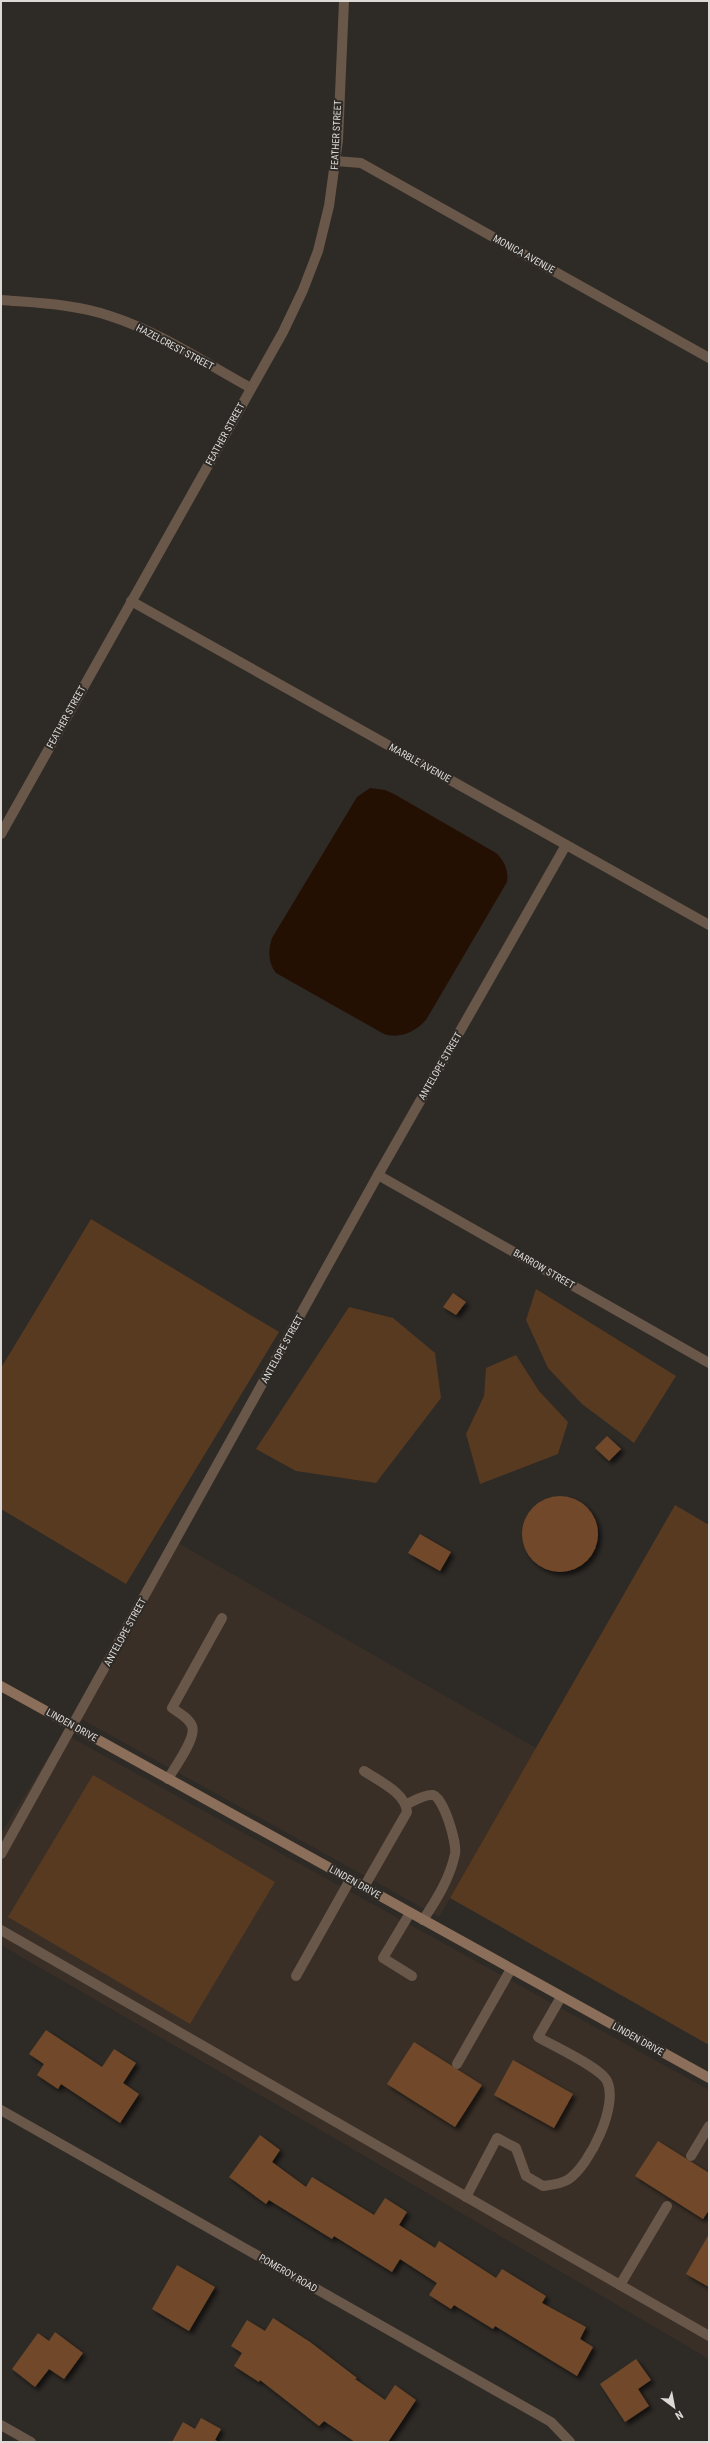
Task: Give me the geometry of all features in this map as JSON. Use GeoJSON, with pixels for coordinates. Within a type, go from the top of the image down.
{"type":"FeatureCollection","features":[{"type":"Feature","properties":{"kind":"street","name":"FEATHER STREET"},"geometry":{"type":"LineString","coordinates":[[1,834],[283,332],[305,284],[318,251],[329,206],[336,161],[344,1]]}},
{"type":"Feature","properties":{"kind":"street","name":"MONICA AVENUE"},"geometry":{"type":"LineString","coordinates":[[336,161],[361,163],[709,358]]}},
{"type":"Feature","properties":{"kind":"street","name":"HAZELCREST STREET"},"geometry":{"type":"LineString","coordinates":[[1,300],[71,307],[109,316],[145,330],[251,388]]}},
{"type":"Feature","properties":{"kind":"street","name":"MARBLE AVENUE"},"geometry":{"type":"LineString","coordinates":[[132,601],[709,925]]}},
{"type":"Feature","properties":{"kind":"street","name":"ANTELOPE STREET"},"geometry":{"type":"LineString","coordinates":[[1,1854],[378,1175],[566,845]]}},
{"type":"Feature","properties":{"kind":"street","name":"BARROW STREET"},"geometry":{"type":"LineString","coordinates":[[378,1175],[709,1364]]}},
{"type":"Feature","properties":{"kind":"street"},"geometry":{"type":"LineString","coordinates":[[168,1779],[194,1735],[189,1721],[172,1708],[222,1618]]}},
{"type":"Feature","properties":{"kind":"street","name":"LINDEN DRIVE"},"geometry":{"type":"LineString","coordinates":[[1,1686],[709,2078]]}},
{"type":"Feature","properties":{"kind":"street"},"geometry":{"type":"LineString","coordinates":[[364,1771],[400,1796],[407,1804],[408,1812],[364,1887]]}},
{"type":"Feature","properties":{"kind":"street"},"geometry":{"type":"LineString","coordinates":[[407,1804],[427,1795],[435,1796],[440,1800],[453,1834],[456,1851],[451,1868],[439,1896],[423,1920]]}},
{"type":"Feature","properties":{"kind":"street"},"geometry":{"type":"LineString","coordinates":[[296,1976],[350,1880]]}},
{"type":"Feature","properties":{"kind":"street"},"geometry":{"type":"LineString","coordinates":[[410,1913],[383,1958],[412,1976]]}},
{"type":"Feature","properties":{"kind":"street"},"geometry":{"type":"LineString","coordinates":[[1,1930],[709,2336]]}},
{"type":"Feature","properties":{"kind":"street"},"geometry":{"type":"LineString","coordinates":[[457,2064],[511,1969]]}},
{"type":"Feature","properties":{"kind":"street"},"geometry":{"type":"LineString","coordinates":[[466,2197],[497,2138],[516,2148],[526,2176],[543,2186],[569,2179],[586,2159],[604,2126],[611,2093],[607,2081],[600,2071],[538,2037],[561,1997]]}},
{"type":"Feature","properties":{"kind":"street","name":"POMEROY ROAD"},"geometry":{"type":"LineString","coordinates":[[1,2110],[551,2422],[570,2442]]}},
{"type":"Feature","properties":{"kind":"street"},"geometry":{"type":"LineString","coordinates":[[691,2156],[709,2126]]}},
{"type":"Feature","properties":{"kind":"street"},"geometry":{"type":"LineString","coordinates":[[620,2285],[667,2206]]}},
{"type":"Feature","properties":{"kind":"street"},"geometry":{"type":"LineString","coordinates":[[1,2425],[31,2442]]}},
{"type":"Feature","properties":{"kind":"shaded area"},"geometry":{"type":"Polygon","coordinates":[[[370,788],[385,790],[394,794],[496,853],[504,862],[507,870],[507,882],[426,1020],[412,1031],[396,1036],[384,1034],[276,973],[270,960],[272,938],[357,797],[370,788]]]}},
{"type":"Feature","properties":{"kind":"shaded area"},"geometry":{"type":"Polygon","coordinates":[[[91,1219],[279,1332],[126,1584],[1,1509],[1,1368],[91,1219]]]}},
{"type":"Feature","properties":{"kind":"shaded area"},"geometry":{"type":"Polygon","coordinates":[[[536,1289],[676,1376],[634,1443],[582,1404],[548,1368],[526,1320],[536,1289]]]}},
{"type":"Feature","properties":{"kind":"shaded area"},"geometry":{"type":"Polygon","coordinates":[[[349,1307],[393,1318],[435,1353],[441,1398],[376,1483],[296,1471],[256,1449],[349,1307]]]}},
{"type":"Feature","properties":{"kind":"shaded area"},"geometry":{"type":"Polygon","coordinates":[[[516,1355],[539,1391],[568,1422],[558,1454],[480,1484],[466,1434],[484,1396],[486,1368],[516,1355]]]}},
{"type":"Feature","properties":{"kind":"shaded area"},"geometry":{"type":"Polygon","coordinates":[[[675,1505],[709,1525],[709,2045],[450,1898],[675,1505]]]}},
{"type":"Feature","properties":{"kind":"shaded area"},"geometry":{"type":"Polygon","coordinates":[[[173,1540],[536,1748],[439,1917],[74,1715],[173,1540]]]}},
{"type":"Feature","properties":{"kind":"shaded area"},"geometry":{"type":"Polygon","coordinates":[[[63,1733],[709,2090],[709,2359],[322,2131],[1,1945],[1,1834],[63,1733]]]}},
{"type":"Feature","properties":{"kind":"shaded area"},"geometry":{"type":"Polygon","coordinates":[[[93,1775],[275,1882],[190,2024],[8,1917],[93,1775]]]}},
{"type":"Feature","properties":{"kind":"building"},"geometry":{"type":"Polygon","coordinates":[[[453,1293],[466,1302],[456,1315],[443,1307],[453,1293]]]}},
{"type":"Feature","properties":{"kind":"building"},"geometry":{"type":"Polygon","coordinates":[[[607,1436],[621,1449],[609,1461],[595,1448],[607,1436]]]}},
{"type":"Feature","properties":{"kind":"building"},"geometry":{"type":"Polygon","coordinates":[[[560,1496],[575,1499],[587,1507],[595,1519],[598,1534],[595,1549],[587,1561],[575,1569],[560,1572],[545,1569],[533,1561],[525,1549],[522,1534],[525,1519],[533,1507],[545,1499],[560,1496]]]}},
{"type":"Feature","properties":{"kind":"building"},"geometry":{"type":"Polygon","coordinates":[[[420,1534],[451,1552],[440,1571],[408,1553],[420,1534]]]}},
{"type":"Feature","properties":{"kind":"building"},"geometry":{"type":"Polygon","coordinates":[[[46,2030],[102,2067],[114,2049],[136,2063],[123,2083],[139,2094],[120,2123],[61,2084],[58,2089],[37,2075],[44,2064],[29,2054],[46,2030]]]}},
{"type":"Feature","properties":{"kind":"building"},"geometry":{"type":"Polygon","coordinates":[[[414,2042],[482,2085],[455,2127],[387,2084],[414,2042]]]}},
{"type":"Feature","properties":{"kind":"building"},"geometry":{"type":"Polygon","coordinates":[[[513,2060],[573,2094],[554,2128],[494,2095],[513,2060]]]}},
{"type":"Feature","properties":{"kind":"building"},"geometry":{"type":"Polygon","coordinates":[[[260,2135],[280,2150],[272,2162],[306,2187],[312,2177],[374,2215],[385,2198],[407,2212],[399,2225],[435,2248],[439,2241],[496,2278],[502,2269],[546,2296],[542,2303],[586,2327],[580,2339],[593,2347],[577,2376],[495,2326],[493,2329],[454,2305],[451,2309],[429,2295],[437,2283],[400,2259],[392,2272],[334,2236],[332,2239],[269,2200],[266,2204],[229,2177],[260,2135]]]}},
{"type":"Feature","properties":{"kind":"building"},"geometry":{"type":"Polygon","coordinates":[[[658,2141],[709,2173],[709,2210],[703,2219],[635,2176],[658,2141]]]}},
{"type":"Feature","properties":{"kind":"building"},"geometry":{"type":"Polygon","coordinates":[[[709,2234],[709,2287],[686,2274],[709,2234]]]}},
{"type":"Feature","properties":{"kind":"building"},"geometry":{"type":"Polygon","coordinates":[[[177,2265],[215,2287],[189,2331],[152,2309],[177,2265]]]}},
{"type":"Feature","properties":{"kind":"building"},"geometry":{"type":"Polygon","coordinates":[[[273,2318],[310,2342],[357,2378],[355,2379],[385,2400],[395,2385],[416,2400],[388,2442],[355,2442],[324,2421],[319,2426],[260,2380],[259,2382],[234,2366],[242,2353],[231,2346],[247,2320],[265,2331],[273,2318]]]}},
{"type":"Feature","properties":{"kind":"building"},"geometry":{"type":"Polygon","coordinates":[[[55,2332],[83,2353],[64,2379],[49,2369],[35,2387],[12,2369],[38,2333],[49,2341],[55,2332]]]}},
{"type":"Feature","properties":{"kind":"building"},"geometry":{"type":"Polygon","coordinates":[[[636,2359],[651,2380],[638,2389],[649,2406],[625,2422],[600,2384],[636,2359]]]}},
{"type":"Feature","properties":{"kind":"building"},"geometry":{"type":"Polygon","coordinates":[[[201,2418],[221,2429],[215,2440],[219,2442],[172,2442],[183,2422],[195,2429],[201,2418]]]}}]}
